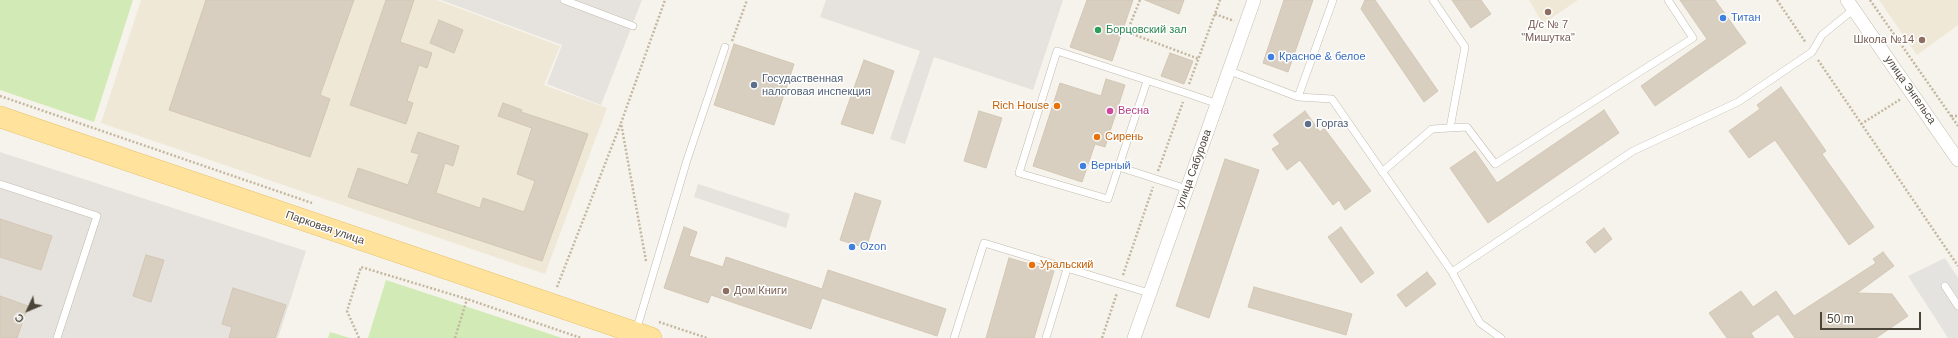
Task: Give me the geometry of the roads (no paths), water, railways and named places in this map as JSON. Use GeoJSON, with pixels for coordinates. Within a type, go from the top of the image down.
{"type":"FeatureCollection","features":[{"type":"Feature","properties":{"kind":"main road","name":"Парковая улица"},"geometry":{"type":"LineString","coordinates":[[0,117],[643,335]]}},
{"type":"Feature","properties":{"kind":"street","name":"улица Сабурова"},"geometry":{"type":"LineString","coordinates":[[1134,338],[1254,0]]}},
{"type":"Feature","properties":{"kind":"street","name":"улица Энгельса"},"geometry":{"type":"LineString","coordinates":[[1851,5],[1958,160]]}},
{"type":"Feature","properties":{"kind":"lane"},"geometry":{"type":"LineString","coordinates":[[564,0],[633,26]]}},
{"type":"Feature","properties":{"kind":"lane"},"geometry":{"type":"LineString","coordinates":[[1298,97],[1333,0]]}},
{"type":"Feature","properties":{"kind":"lane"},"geometry":{"type":"LineString","coordinates":[[1433,0],[1465,47],[1450,128]]}},
{"type":"Feature","properties":{"kind":"lane"},"geometry":{"type":"LineString","coordinates":[[1382,172],[1432,129],[1467,127],[1495,164],[1693,38],[1668,0]]}},
{"type":"Feature","properties":{"kind":"lane"},"geometry":{"type":"LineString","coordinates":[[1452,272],[1632,152],[1738,102],[1812,52],[1822,35],[1851,5]]}},
{"type":"Feature","properties":{"kind":"lane"},"geometry":{"type":"LineString","coordinates":[[643,335],[651,286],[688,160],[725,47]]}},
{"type":"Feature","properties":{"kind":"lane"},"geometry":{"type":"LineString","coordinates":[[1148,81],[1108,199],[1019,173],[1056,51],[1148,81],[1218,104]]}},
{"type":"Feature","properties":{"kind":"lane"},"geometry":{"type":"LineString","coordinates":[[1230,71],[1298,97],[1332,99],[1452,272],[1480,323],[1501,338]]}},
{"type":"Feature","properties":{"kind":"lane"},"geometry":{"type":"LineString","coordinates":[[1119,167],[1187,189]]}},
{"type":"Feature","properties":{"kind":"lane"},"geometry":{"type":"LineString","coordinates":[[0,184],[97,216],[57,338]]}},
{"type":"Feature","properties":{"kind":"lane"},"geometry":{"type":"LineString","coordinates":[[954,338],[984,243],[1149,293]]}},
{"type":"Feature","properties":{"kind":"lane"},"geometry":{"type":"LineString","coordinates":[[1046,338],[1067,268]]}},
{"type":"Feature","properties":{"kind":"lane"},"geometry":{"type":"LineString","coordinates":[[1945,286],[1958,306]]}},
{"type":"Feature","properties":{"kind":"place","name":"Д/с № 7 \"Мишутка\""},"geometry":{"type":"Point","coordinates":[1548,12]}},
{"type":"Feature","properties":{"kind":"place","name":"Титан"},"geometry":{"type":"Point","coordinates":[1723,18]}},
{"type":"Feature","properties":{"kind":"place","name":"Борцовский зал"},"geometry":{"type":"Point","coordinates":[1098,30]}},
{"type":"Feature","properties":{"kind":"place","name":"Школа №14"},"geometry":{"type":"Point","coordinates":[1922,40]}},
{"type":"Feature","properties":{"kind":"place","name":"Красное & белое"},"geometry":{"type":"Point","coordinates":[1271,57]}},
{"type":"Feature","properties":{"kind":"place","name":"Госудаственная налоговая инспекция"},"geometry":{"type":"Point","coordinates":[754,85]}},
{"type":"Feature","properties":{"kind":"place","name":"Rich House"},"geometry":{"type":"Point","coordinates":[1057,106]}},
{"type":"Feature","properties":{"kind":"place","name":"Весна"},"geometry":{"type":"Point","coordinates":[1110,111]}},
{"type":"Feature","properties":{"kind":"place","name":"Горгаз"},"geometry":{"type":"Point","coordinates":[1308,124]}},
{"type":"Feature","properties":{"kind":"place","name":"Сирень"},"geometry":{"type":"Point","coordinates":[1097,137]}},
{"type":"Feature","properties":{"kind":"place","name":"Верный"},"geometry":{"type":"Point","coordinates":[1083,166]}},
{"type":"Feature","properties":{"kind":"place","name":"Ozon"},"geometry":{"type":"Point","coordinates":[852,247]}},
{"type":"Feature","properties":{"kind":"place","name":"Уральский"},"geometry":{"type":"Point","coordinates":[1032,265]}},
{"type":"Feature","properties":{"kind":"place","name":"Дом Книги"},"geometry":{"type":"Point","coordinates":[726,291]}}]}
